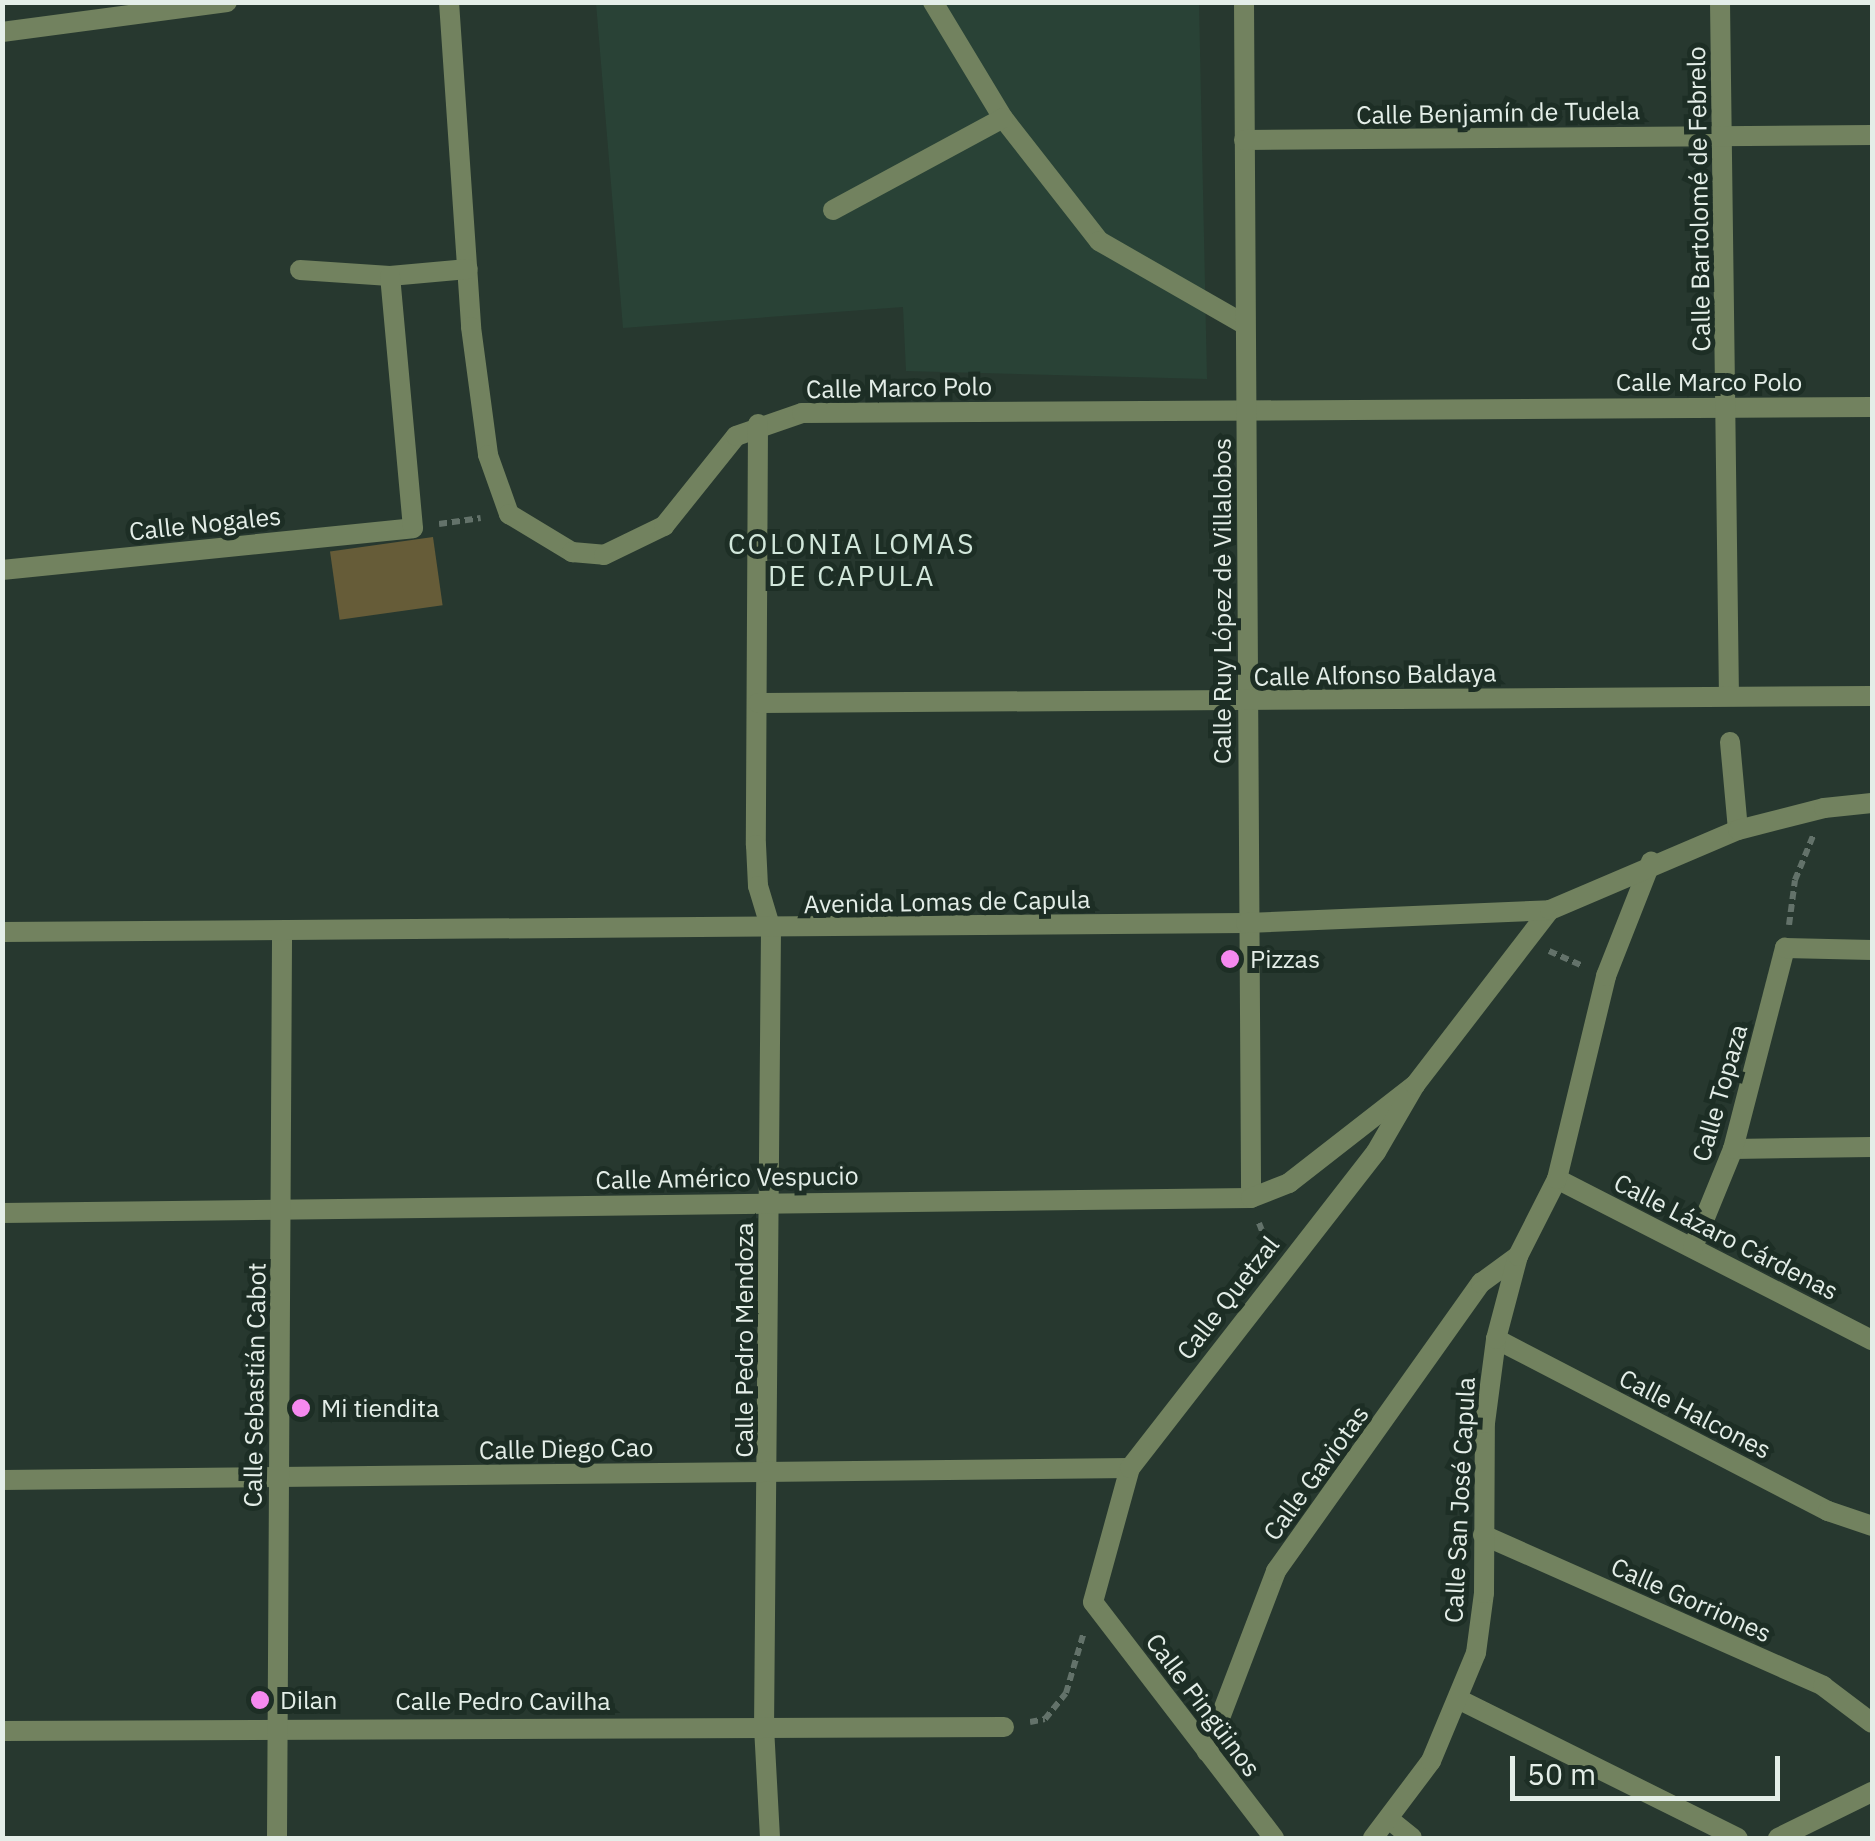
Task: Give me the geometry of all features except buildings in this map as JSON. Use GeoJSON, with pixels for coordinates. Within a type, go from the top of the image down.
{"type":"FeatureCollection","features":[{"type":"Feature","properties":{"kind":"street"},"geometry":{"type":"LineString","coordinates":[[2,32],[227,2]]}},
{"type":"Feature","properties":{"kind":"street"},"geometry":{"type":"LineString","coordinates":[[449,2],[480,410],[509,514]]}},
{"type":"Feature","properties":{"kind":"street"},"geometry":{"type":"LineString","coordinates":[[933,2],[1003,118],[1099,241],[1244,324]]}},
{"type":"Feature","properties":{"kind":"street","name":"Calle Ruy López de Villalobos"},"geometry":{"type":"LineString","coordinates":[[1244,2],[1246,923],[1251,1198]]}},
{"type":"Feature","properties":{"kind":"street","name":"Calle Bartolomé de Febrelo"},"geometry":{"type":"LineString","coordinates":[[1720,2],[1729,696]]}},
{"type":"Feature","properties":{"kind":"street"},"geometry":{"type":"LineString","coordinates":[[833,210],[1003,118]]}},
{"type":"Feature","properties":{"kind":"street","name":"Calle Benjamín de Tudela"},"geometry":{"type":"LineString","coordinates":[[1244,140],[1872,135]]}},
{"type":"Feature","properties":{"kind":"street"},"geometry":{"type":"LineString","coordinates":[[300,270],[390,276],[468,269]]}},
{"type":"Feature","properties":{"kind":"street"},"geometry":{"type":"LineString","coordinates":[[390,276],[413,528]]}},
{"type":"Feature","properties":{"kind":"street","name":"Calle Marco Polo"},"geometry":{"type":"LineString","coordinates":[[509,514],[572,552],[604,555],[630,547],[664,526],[736,436],[758,424],[802,413],[1872,406]]}},
{"type":"Feature","properties":{"kind":"street","name":"Calle Pedro Mendoza"},"geometry":{"type":"LineString","coordinates":[[758,424],[758,886],[771,929],[764,1726],[770,1838]]}},
{"type":"Feature","properties":{"kind":"street","name":"Calle Nogales"},"geometry":{"type":"LineString","coordinates":[[2,570],[413,528]]}},
{"type":"Feature","properties":{"kind":"street","name":"Calle Alfonso Baldaya"},"geometry":{"type":"LineString","coordinates":[[758,703],[1872,696]]}},
{"type":"Feature","properties":{"kind":"street"},"geometry":{"type":"LineString","coordinates":[[1730,742],[1738,830]]}},
{"type":"Feature","properties":{"kind":"street","name":"Avenida Lomas de Capula"},"geometry":{"type":"LineString","coordinates":[[2,932],[282,933],[1246,923],[1550,910],[1650,862],[1738,830],[1824,808],[1872,803]]}},
{"type":"Feature","properties":{"kind":"street","name":"Calle San José Capula"},"geometry":{"type":"LineString","coordinates":[[1373,1838],[1431,1761],[1460,1700],[1484,1594],[1485,1423],[1496,1339],[1518,1256],[1557,1179],[1606,976],[1650,862]]}},
{"type":"Feature","properties":{"kind":"street","name":"Calle Quetzal"},"geometry":{"type":"LineString","coordinates":[[1093,1602],[1130,1468],[1277,1274],[1376,1152],[1415,1085],[1550,910]]}},
{"type":"Feature","properties":{"kind":"street","name":"Calle Sebastián Cabot"},"geometry":{"type":"LineString","coordinates":[[278,1838],[282,933]]}},
{"type":"Feature","properties":{"kind":"street"},"geometry":{"type":"LineString","coordinates":[[1785,948],[1872,950]]}},
{"type":"Feature","properties":{"kind":"street","name":"Calle Topaza"},"geometry":{"type":"LineString","coordinates":[[1693,1247],[1733,1150],[1785,948]]}},
{"type":"Feature","properties":{"kind":"street","name":"Calle Américo Vespucio"},"geometry":{"type":"LineString","coordinates":[[2,1213],[1251,1198],[1289,1183],[1415,1085]]}},
{"type":"Feature","properties":{"kind":"street"},"geometry":{"type":"LineString","coordinates":[[1733,1150],[1872,1147]]}},
{"type":"Feature","properties":{"kind":"street","name":"Calle Lázaro Cárdenas"},"geometry":{"type":"LineString","coordinates":[[1557,1179],[1872,1340]]}},
{"type":"Feature","properties":{"kind":"street","name":"Calle Gaviotas"},"geometry":{"type":"LineString","coordinates":[[1206,1752],[1276,1572],[1481,1282],[1518,1256]]}},
{"type":"Feature","properties":{"kind":"street","name":"Calle Halcones"},"geometry":{"type":"LineString","coordinates":[[1496,1339],[1828,1510],[1872,1526]]}},
{"type":"Feature","properties":{"kind":"street","name":"Calle Diego Cao"},"geometry":{"type":"LineString","coordinates":[[2,1480],[1130,1468]]}},
{"type":"Feature","properties":{"kind":"street","name":"Calle Gorriones"},"geometry":{"type":"LineString","coordinates":[[1483,1535],[1823,1686],[1872,1723]]}},
{"type":"Feature","properties":{"kind":"street","name":"Calle Pingüinos"},"geometry":{"type":"LineString","coordinates":[[1093,1602],[1274,1838]]}},
{"type":"Feature","properties":{"kind":"street"},"geometry":{"type":"LineString","coordinates":[[1460,1700],[1738,1838]]}},
{"type":"Feature","properties":{"kind":"street","name":"Calle Pedro Cavilha"},"geometry":{"type":"LineString","coordinates":[[2,1730],[280,1725],[1004,1727]]}},
{"type":"Feature","properties":{"kind":"street"},"geometry":{"type":"LineString","coordinates":[[1778,1838],[1872,1792]]}},
{"type":"Feature","properties":{"kind":"street"},"geometry":{"type":"LineString","coordinates":[[1390,1820],[1412,1838]]}},
{"type":"Feature","properties":{"kind":"path"},"geometry":{"type":"LineString","coordinates":[[413,528],[509,514]]}},
{"type":"Feature","properties":{"kind":"path"},"geometry":{"type":"LineString","coordinates":[[1785,948],[1795,880],[1824,808]]}},
{"type":"Feature","properties":{"kind":"path"},"geometry":{"type":"LineString","coordinates":[[1525,941],[1606,976]]}},
{"type":"Feature","properties":{"kind":"path"},"geometry":{"type":"LineString","coordinates":[[1251,1198],[1277,1274]]}},
{"type":"Feature","properties":{"kind":"path"},"geometry":{"type":"LineString","coordinates":[[1004,1727],[1044,1720],[1066,1693],[1093,1602]]}},
{"type":"Feature","properties":{"kind":"shaded area"},"geometry":{"type":"Polygon","coordinates":[[[596,3],[1199,3],[1207,379],[906,371],[903,307],[623,328],[596,3]]]}},
{"type":"Feature","properties":{"kind":"shaded area"},"geometry":{"type":"Polygon","coordinates":[[[433,537],[443,605],[340,620],[330,551],[433,537]]]}},
{"type":"Feature","properties":{"kind":"place","name":"Pizzas"},"geometry":{"type":"Point","coordinates":[1230,959]}},
{"type":"Feature","properties":{"kind":"place","name":"Mi tiendita"},"geometry":{"type":"Point","coordinates":[301,1408]}},
{"type":"Feature","properties":{"kind":"place","name":"Dilan"},"geometry":{"type":"Point","coordinates":[260,1700]}},
{"type":"Feature","properties":{"kind":"district","name":"COLONIA LOMAS DE CAPULA"},"geometry":{"type":"Point","coordinates":[852,560]}}]}
